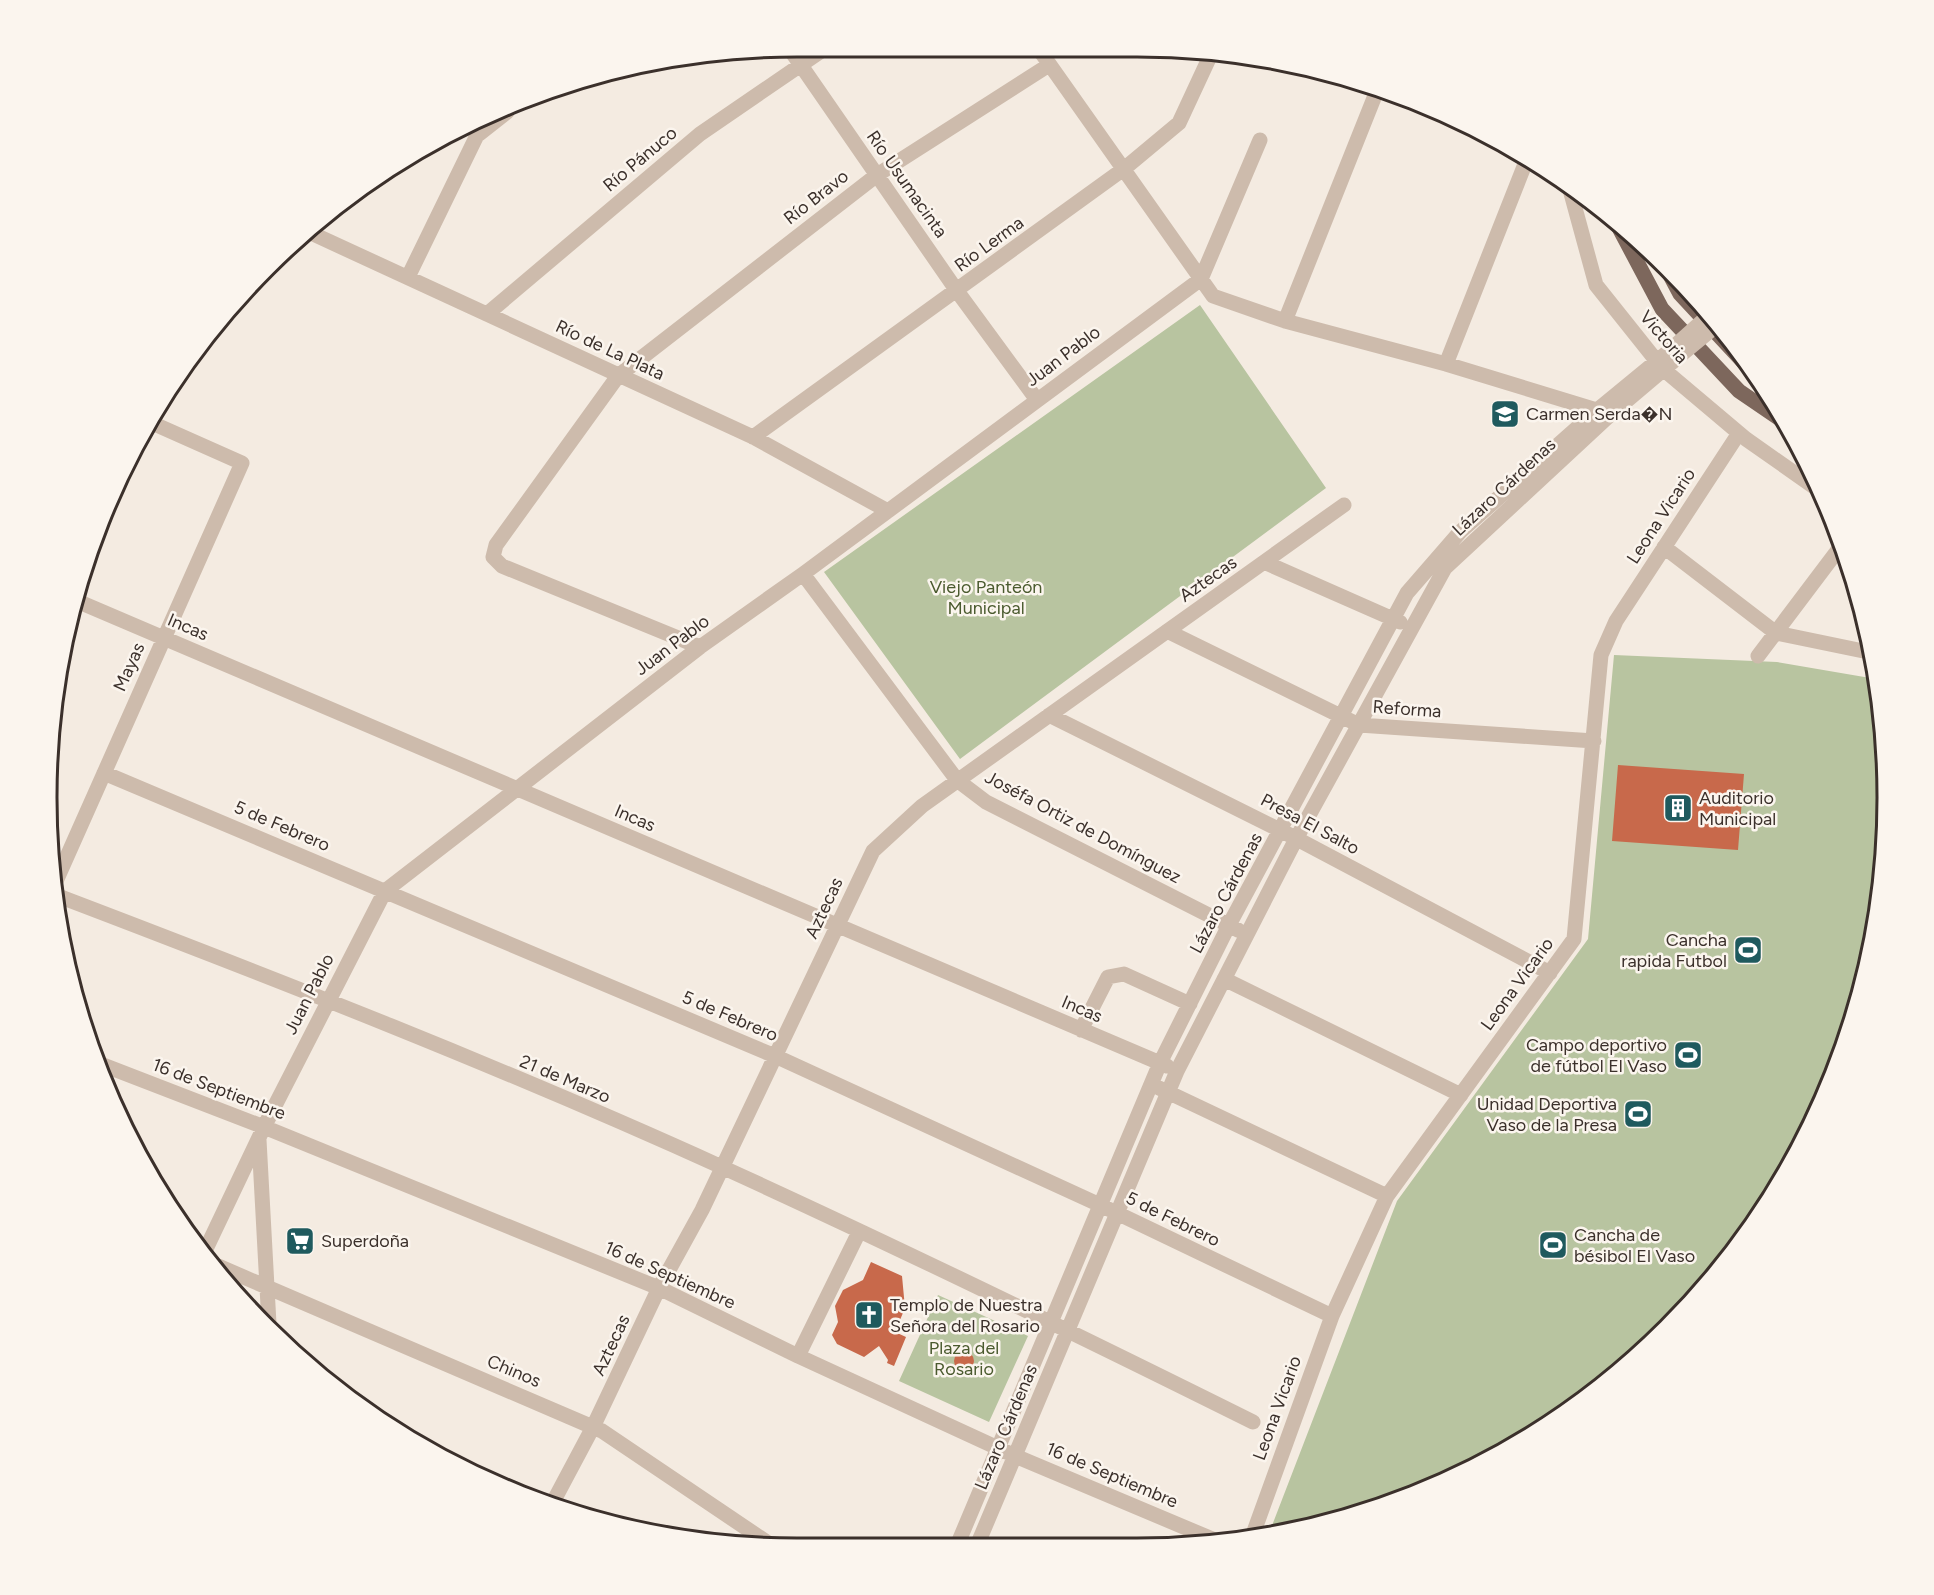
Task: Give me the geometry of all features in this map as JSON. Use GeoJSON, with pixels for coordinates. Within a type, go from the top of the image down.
{"type":"FeatureCollection","features":[{"type":"Feature","properties":{"kind":"main road"},"geometry":{"type":"LineString","coordinates":[[1627,243],[1662,309],[1739,391],[1767,410]]}},
{"type":"Feature","properties":{"kind":"street","name":"Río Usumacinta"},"geometry":{"type":"LineString","coordinates":[[795,57],[957,291],[1037,400]]}},
{"type":"Feature","properties":{"kind":"street","name":"Río Pánuco"},"geometry":{"type":"LineString","coordinates":[[488,314],[700,134],[813,57]]}},
{"type":"Feature","properties":{"kind":"street"},"geometry":{"type":"LineString","coordinates":[[1044,57],[1125,168],[1213,296],[1285,321],[1446,364],[1611,414]]}},
{"type":"Feature","properties":{"kind":"street","name":"Río Lerma"},"geometry":{"type":"LineString","coordinates":[[753,437],[1125,168],[1179,123],[1208,61]]}},
{"type":"Feature","properties":{"kind":"street","name":"Río Bravo"},"geometry":{"type":"LineString","coordinates":[[700,647],[502,566],[493,557],[496,545],[618,376],[876,175],[1049,65]]}},
{"type":"Feature","properties":{"kind":"street"},"geometry":{"type":"LineString","coordinates":[[1285,321],[1375,96]]}},
{"type":"Feature","properties":{"kind":"street"},"geometry":{"type":"LineString","coordinates":[[408,277],[480,129]]}},
{"type":"Feature","properties":{"kind":"street"},"geometry":{"type":"LineString","coordinates":[[1201,279],[1260,140]]}},
{"type":"Feature","properties":{"kind":"street"},"geometry":{"type":"LineString","coordinates":[[1446,364],[1524,167]]}},
{"type":"Feature","properties":{"kind":"street","name":"Victoria"},"geometry":{"type":"LineString","coordinates":[[1573,200],[1596,285],[1738,433],[1806,481]]}},
{"type":"Feature","properties":{"kind":"street","name":"Río de La Plata"},"geometry":{"type":"LineString","coordinates":[[317,235],[753,437],[888,511]]}},
{"type":"Feature","properties":{"kind":"street","name":"Juan Pablo"},"geometry":{"type":"LineString","coordinates":[[208,1245],[261,1132],[385,891],[515,788],[700,647],[803,574],[1201,279]]}},
{"type":"Feature","properties":{"kind":"street"},"geometry":{"type":"LineString","coordinates":[[1667,360],[1703,321]]}},
{"type":"Feature","properties":{"kind":"street"},"geometry":{"type":"LineString","coordinates":[[1667,360],[1710,330]]}},
{"type":"Feature","properties":{"kind":"street","name":"Lázaro Cárdenas"},"geometry":{"type":"LineString","coordinates":[[960,1538],[1160,1063],[1229,925],[1282,831],[1407,593],[1460,532],[1596,411],[1667,360]]}},
{"type":"Feature","properties":{"kind":"street","name":"Lázaro Cárdenas"},"geometry":{"type":"LineString","coordinates":[[980,1538],[1177,1071],[1296,839],[1445,568],[1667,360]]}},
{"type":"Feature","properties":{"kind":"street","name":"Mayas"},"geometry":{"type":"LineString","coordinates":[[61,870],[242,463],[157,425]]}},
{"type":"Feature","properties":{"kind":"street","name":"Leona Vicario"},"geometry":{"type":"LineString","coordinates":[[1255,1528],[1332,1316],[1387,1196],[1574,939],[1602,655],[1616,621],[1738,433]]}},
{"type":"Feature","properties":{"kind":"street","name":"Aztecas"},"geometry":{"type":"LineString","coordinates":[[555,1498],[593,1427],[659,1288],[723,1167],[873,851],[922,806],[957,780],[1344,506]]}},
{"type":"Feature","properties":{"kind":"street"},"geometry":{"type":"LineString","coordinates":[[1664,547],[1776,633],[1862,651]]}},
{"type":"Feature","properties":{"kind":"street"},"geometry":{"type":"LineString","coordinates":[[1758,656],[1836,553]]}},
{"type":"Feature","properties":{"kind":"street"},"geometry":{"type":"LineString","coordinates":[[1266,563],[1411,627]]}},
{"type":"Feature","properties":{"kind":"street","name":"Joséfa Ortiz de Domínguez"},"geometry":{"type":"LineString","coordinates":[[803,574],[957,780],[986,802],[1246,934]]}},
{"type":"Feature","properties":{"kind":"street","name":"Incas"},"geometry":{"type":"LineString","coordinates":[[83,604],[1177,1071]]}},
{"type":"Feature","properties":{"kind":"street","name":"Reforma"},"geometry":{"type":"LineString","coordinates":[[1167,631],[1359,725],[1594,741]]}},
{"type":"Feature","properties":{"kind":"street","name":"Presa El Salto"},"geometry":{"type":"LineString","coordinates":[[1049,715],[1282,831],[1550,973]]}},
{"type":"Feature","properties":{"kind":"street","name":"5 de Febrero"},"geometry":{"type":"LineString","coordinates":[[104,773],[775,1056],[1100,1205],[1332,1316]]}},
{"type":"Feature","properties":{"kind":"street","name":"21 de Marzo"},"geometry":{"type":"LineString","coordinates":[[64,898],[328,999],[723,1167],[1068,1330]]}},
{"type":"Feature","properties":{"kind":"street"},"geometry":{"type":"LineString","coordinates":[[1081,1030],[1108,977],[1124,974],[1190,1004]]}},
{"type":"Feature","properties":{"kind":"street"},"geometry":{"type":"LineString","coordinates":[[1224,979],[1461,1095]]}},
{"type":"Feature","properties":{"kind":"street","name":"16 de Septiembre"},"geometry":{"type":"LineString","coordinates":[[108,1067],[261,1132],[659,1288],[798,1356],[1015,1456],[1204,1534]]}},
{"type":"Feature","properties":{"kind":"street"},"geometry":{"type":"LineString","coordinates":[[1151,1084],[1387,1196]]}},
{"type":"Feature","properties":{"kind":"street"},"geometry":{"type":"LineString","coordinates":[[261,1132],[269,1315]]}},
{"type":"Feature","properties":{"kind":"street"},"geometry":{"type":"LineString","coordinates":[[798,1356],[859,1232]]}},
{"type":"Feature","properties":{"kind":"street","name":"Chinos"},"geometry":{"type":"LineString","coordinates":[[228,1270],[593,1427],[758,1536]]}},
{"type":"Feature","properties":{"kind":"street"},"geometry":{"type":"LineString","coordinates":[[1068,1330],[1253,1422]]}},
{"type":"Feature","properties":{"kind":"green space","name":"Viejo Panteón Municipal"},"geometry":{"type":"Polygon","coordinates":[[[1200,305],[1326,488],[960,759],[824,572],[1200,305]]]}},
{"type":"Feature","properties":{"kind":"green space","name":"Unidad Deportiva Vaso de la Presa"},"geometry":{"type":"Polygon","coordinates":[[[1614,655],[1777,662],[1867,677],[1875,749],[1877,798],[1871,894],[1863,942],[1838,1036],[1821,1081],[1801,1125],[1756,1203],[1719,1254],[1660,1321],[1625,1354],[1548,1413],[1507,1439],[1420,1482],[1328,1513],[1272,1525],[1397,1201],[1588,939],[1614,655]]]}},
{"type":"Feature","properties":{"kind":"green space","name":"Plaza del Rosario"},"geometry":{"type":"Polygon","coordinates":[[[938,1295],[1028,1336],[989,1422],[899,1381],[938,1295]]]}},
{"type":"Feature","properties":{"kind":"building","name":"Auditorio Municipal"},"geometry":{"type":"Polygon","coordinates":[[[1618,765],[1744,774],[1738,850],[1612,841],[1618,765]]]}},
{"type":"Feature","properties":{"kind":"building","name":"Templo de Nuestra Señora del Rosario"},"geometry":{"type":"Polygon","coordinates":[[[871,1262],[902,1276],[905,1308],[895,1332],[906,1337],[894,1366],[887,1363],[888,1360],[879,1346],[864,1357],[837,1344],[832,1335],[838,1322],[835,1306],[843,1290],[863,1280],[871,1262]]]}},
{"type":"Feature","properties":{"kind":"building"},"geometry":{"type":"Polygon","coordinates":[[[964,1351],[971,1354],[974,1361],[971,1368],[964,1371],[957,1368],[954,1361],[957,1354],[964,1351]]]}},
{"type":"Feature","properties":{"kind":"place","name":"Carmen Serda�N"},"geometry":{"type":"Point","coordinates":[1505,414]}},
{"type":"Feature","properties":{"kind":"place","name":"Auditorio Municipal"},"geometry":{"type":"Point","coordinates":[1678,808]}},
{"type":"Feature","properties":{"kind":"place","name":"Cancha rapida Futbol"},"geometry":{"type":"Point","coordinates":[1748,950]}},
{"type":"Feature","properties":{"kind":"place","name":"Campo deportivo de fútbol El Vaso"},"geometry":{"type":"Point","coordinates":[1688,1055]}},
{"type":"Feature","properties":{"kind":"place","name":"Unidad Deportiva Vaso de la Presa"},"geometry":{"type":"Point","coordinates":[1638,1114]}},
{"type":"Feature","properties":{"kind":"place","name":"Superdoña"},"geometry":{"type":"Point","coordinates":[300,1241]}},
{"type":"Feature","properties":{"kind":"place","name":"Cancha de bésibol El Vaso"},"geometry":{"type":"Point","coordinates":[1553,1245]}},
{"type":"Feature","properties":{"kind":"place","name":"Templo de Nuestra Señora del Rosario"},"geometry":{"type":"Point","coordinates":[869,1315]}}]}
